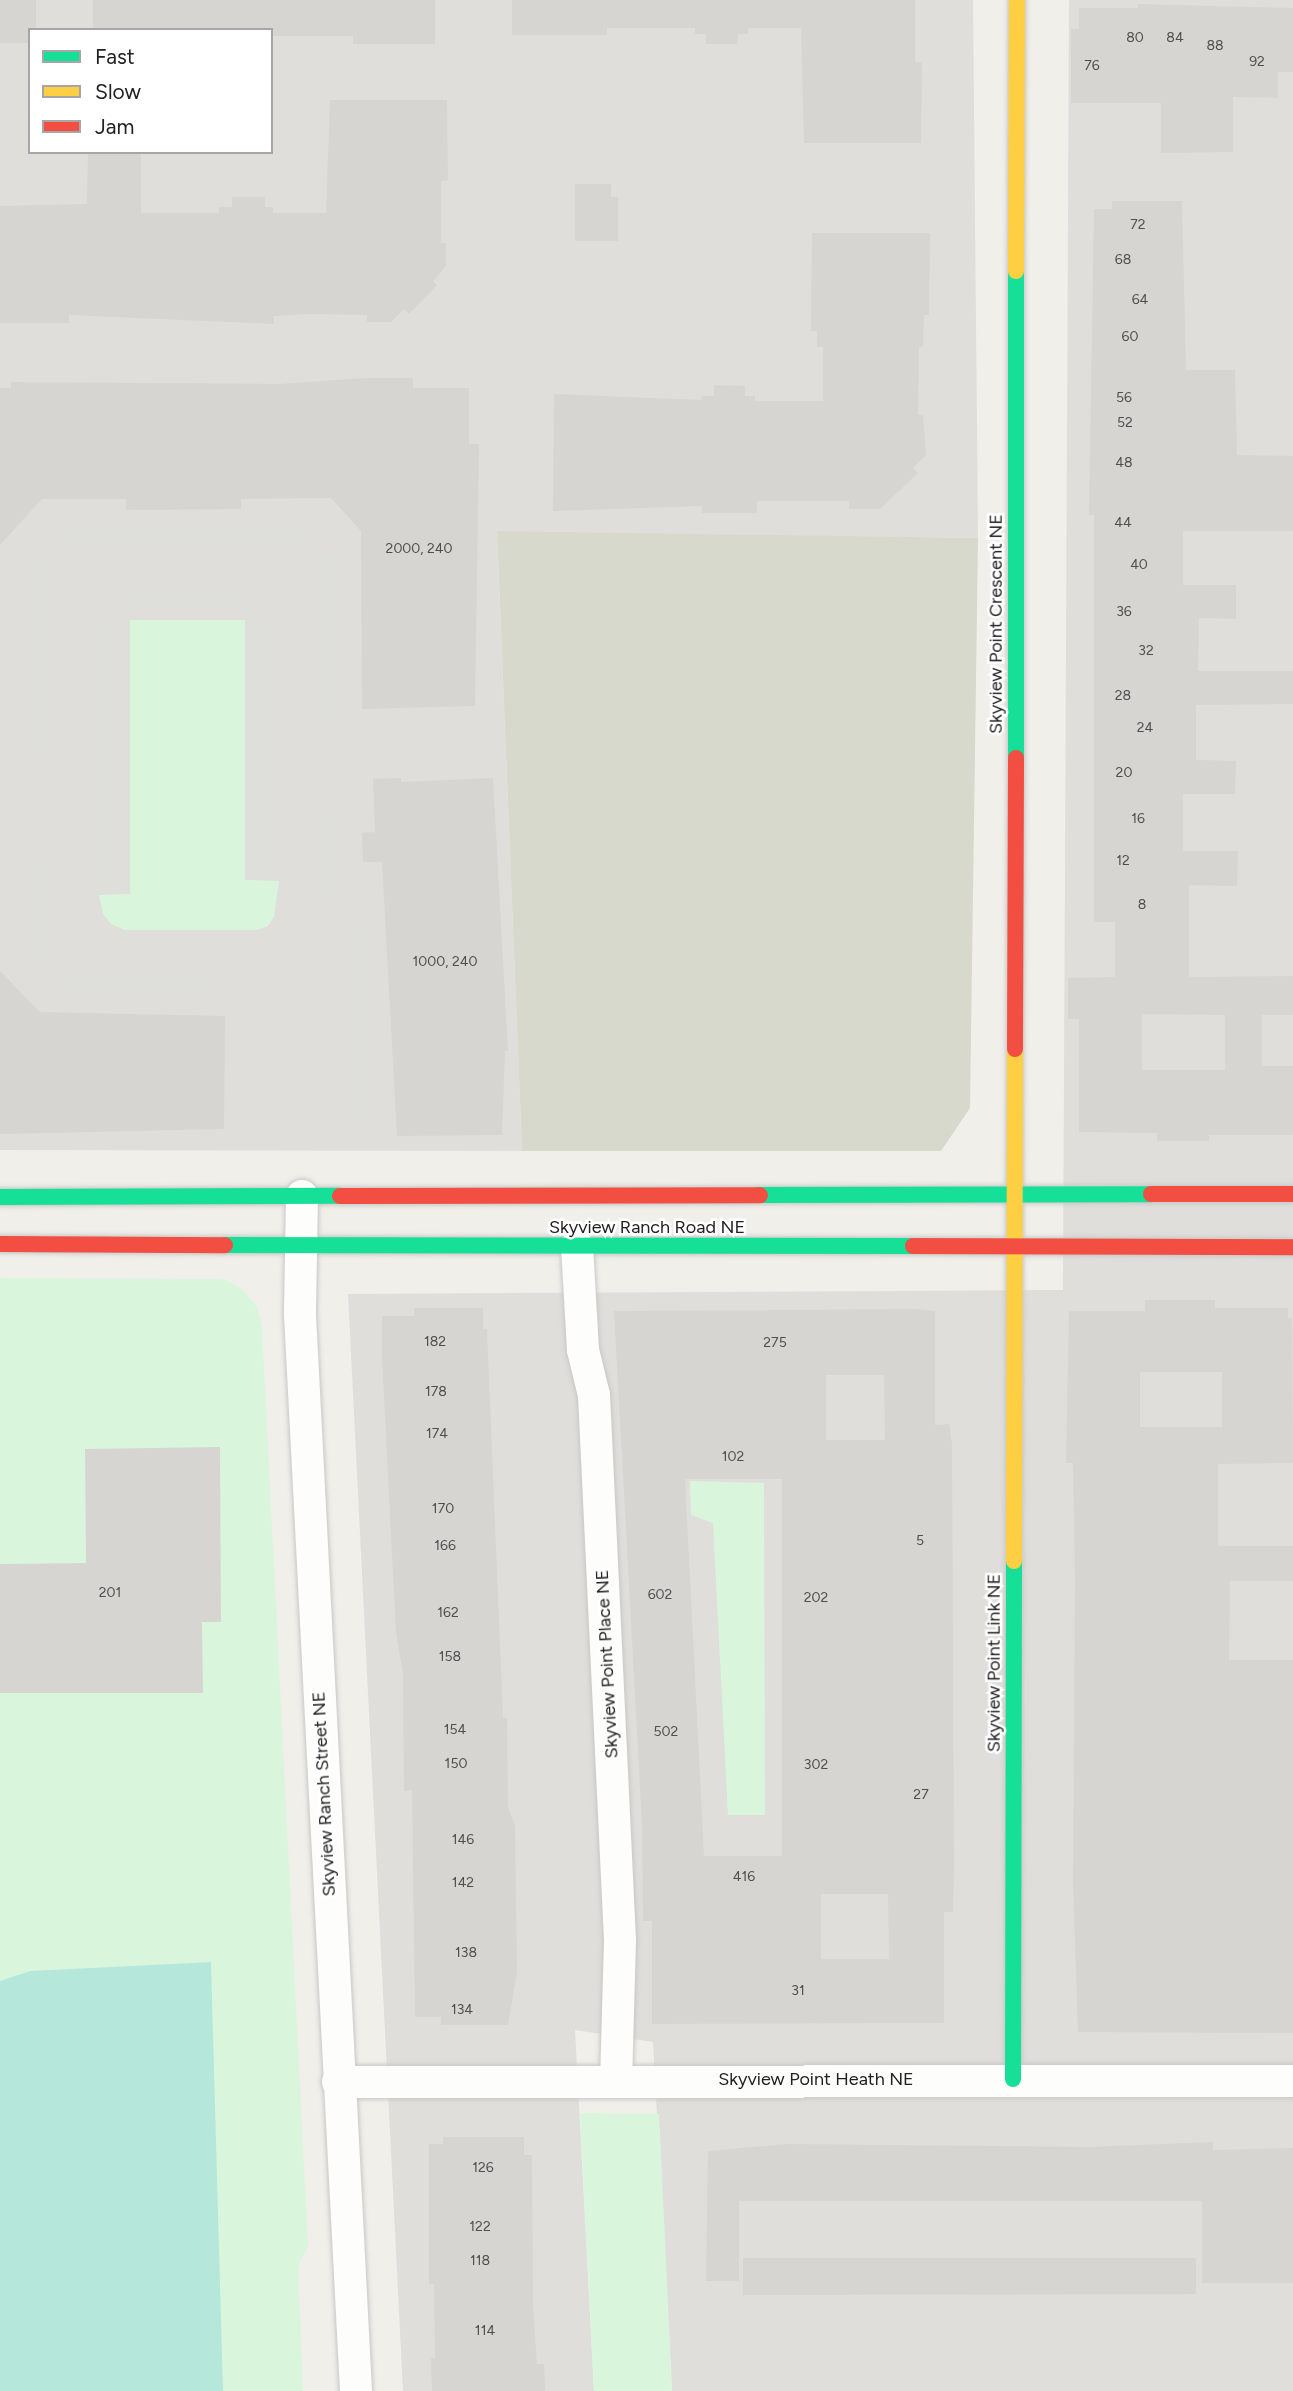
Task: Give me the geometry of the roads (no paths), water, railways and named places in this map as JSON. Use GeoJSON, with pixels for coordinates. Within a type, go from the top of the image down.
{"type":"FeatureCollection","features":[{"type":"Feature","properties":{"kind":"street","name":"Skyview Point Crescent NE"},"geometry":{"type":"LineString","coordinates":[[1015,1248],[1017,0]]}},
{"type":"Feature","properties":{"kind":"street","name":"Skyview Ranch Road NE"},"geometry":{"type":"LineString","coordinates":[[0,1197],[1293,1194]]}},
{"type":"Feature","properties":{"kind":"street","name":"Skyview Ranch Street NE"},"geometry":{"type":"LineString","coordinates":[[302,1196],[300,1315],[356,2391]]}},
{"type":"Feature","properties":{"kind":"street","name":"Skyview Ranch Road NE"},"geometry":{"type":"LineString","coordinates":[[0,1244],[1293,1247]]}},
{"type":"Feature","properties":{"kind":"street","name":"Skyview Point Place NE"},"geometry":{"type":"LineString","coordinates":[[577,1246],[583,1350],[594,1395],[619,1927],[616,2082]]}},
{"type":"Feature","properties":{"kind":"street","name":"Skyview Point Link NE"},"geometry":{"type":"LineString","coordinates":[[1013,2079],[1015,1248]]}},
{"type":"Feature","properties":{"kind":"street","name":"Skyview Point Heath NE"},"geometry":{"type":"LineString","coordinates":[[338,2082],[1013,2079],[1293,2081]]}}]}
